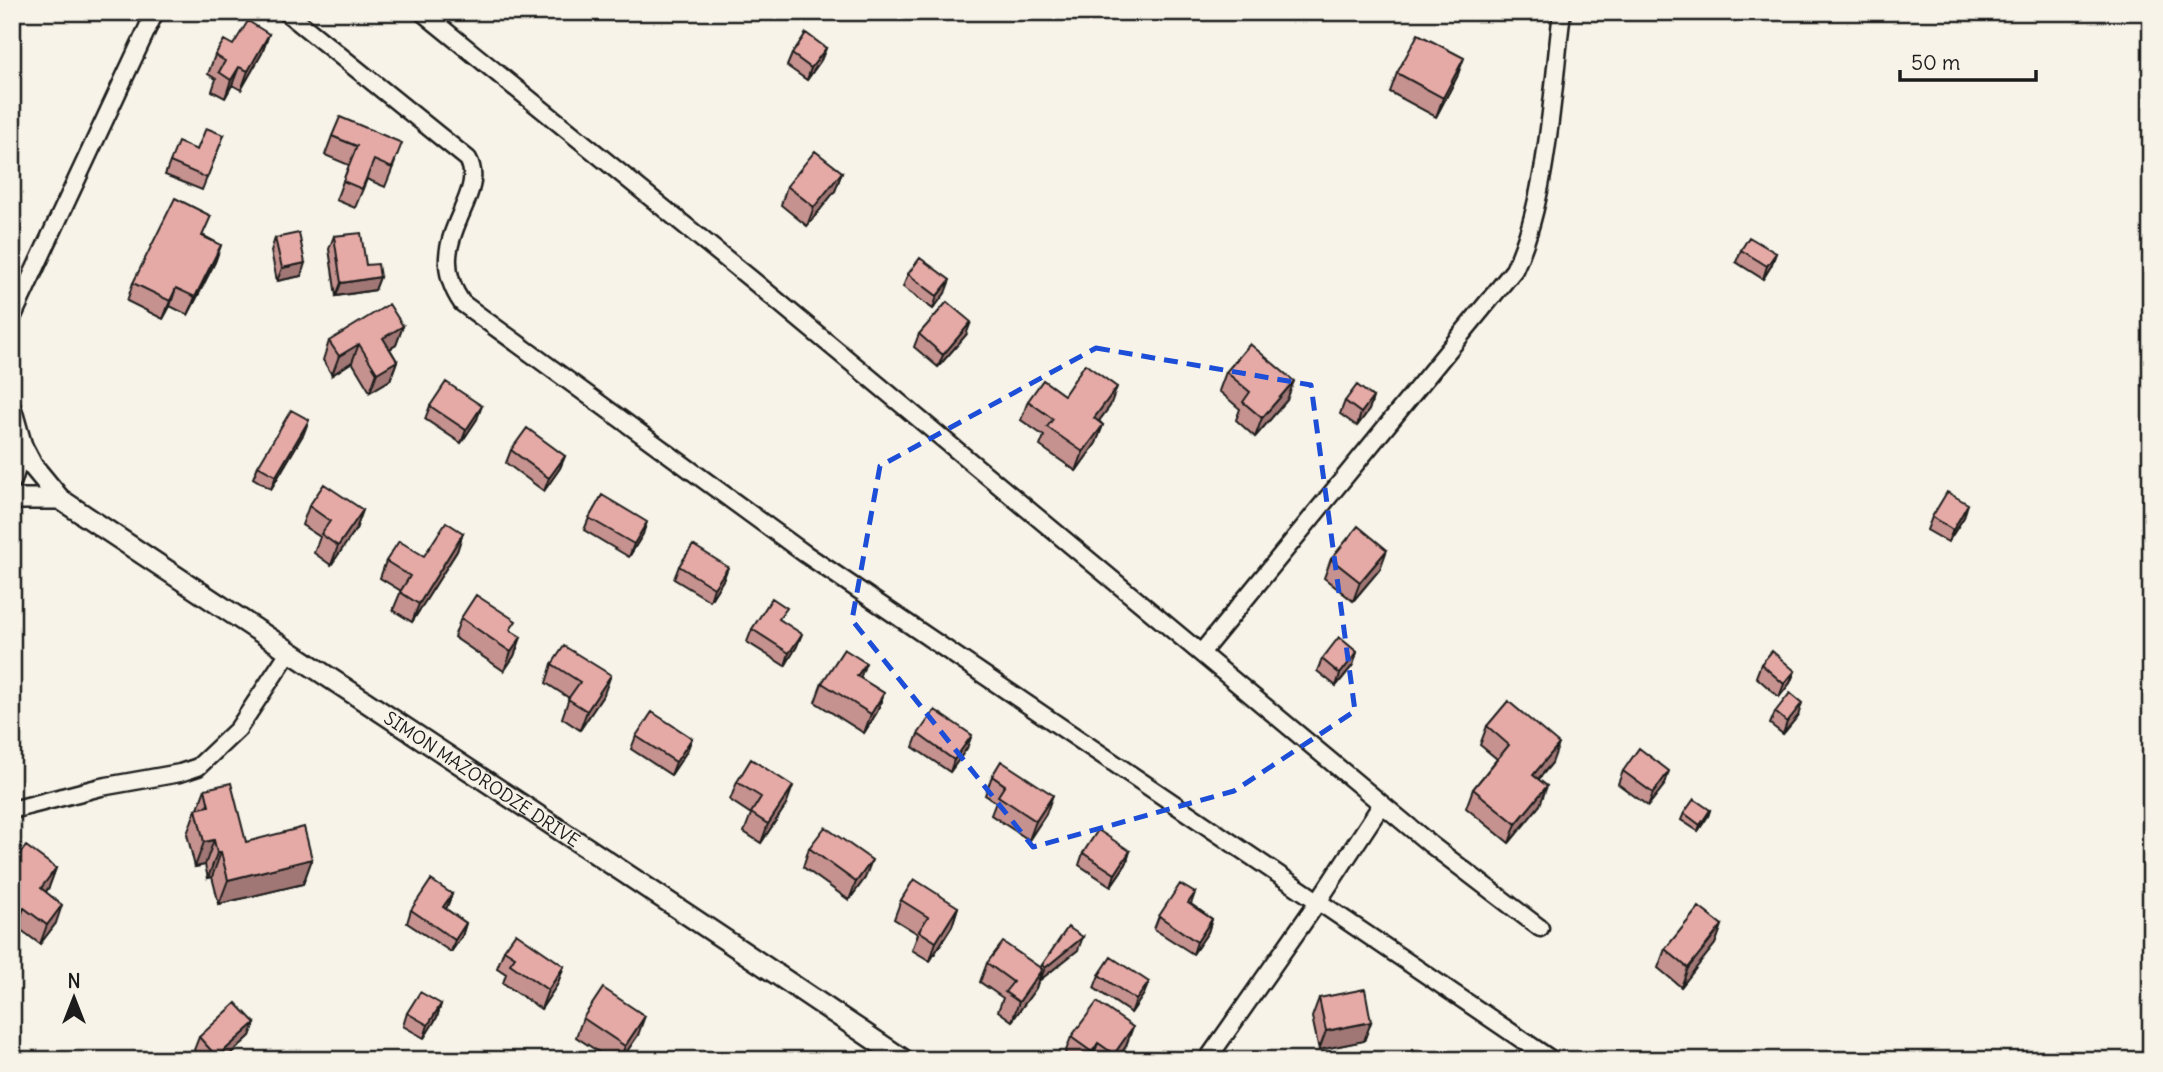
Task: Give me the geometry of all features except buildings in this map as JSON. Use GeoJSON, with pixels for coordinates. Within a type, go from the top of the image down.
{"type":"FeatureCollection","features":[{"type":"Feature","properties":{"kind":"street"},"geometry":{"type":"LineString","coordinates":[[12,318],[155,12]]}},
{"type":"Feature","properties":{"kind":"street"},"geometry":{"type":"LineString","coordinates":[[286,12],[468,159],[474,178],[448,245],[447,266],[452,289],[462,303],[804,553],[1552,1060]]}},
{"type":"Feature","properties":{"kind":"street"},"geometry":{"type":"LineString","coordinates":[[422,12],[762,288],[1382,804],[1541,928]]}},
{"type":"Feature","properties":{"kind":"street"},"geometry":{"type":"LineString","coordinates":[[1201,653],[1514,270],[1529,238],[1536,206],[1563,12]]}},
{"type":"Feature","properties":{"kind":"street","name":"SIMON MAZORODZE DRIVE"},"geometry":{"type":"LineString","coordinates":[[12,411],[22,446],[39,474],[60,499],[289,652],[506,791],[904,1060]]}},
{"type":"Feature","properties":{"kind":"street"},"geometry":{"type":"LineString","coordinates":[[12,479],[22,446]]}},
{"type":"Feature","properties":{"kind":"street"},"geometry":{"type":"LineString","coordinates":[[12,499],[60,499]]}},
{"type":"Feature","properties":{"kind":"street"},"geometry":{"type":"LineString","coordinates":[[12,810],[198,767],[238,729],[289,652]]}},
{"type":"Feature","properties":{"kind":"street"},"geometry":{"type":"LineString","coordinates":[[1207,1060],[1317,903],[1382,804]]}},
{"type":"Feature","properties":{"kind":"highlighted area"},"geometry":{"type":"Polygon","coordinates":[[[1096,348],[1311,385],[1355,711],[1234,791],[1033,847],[852,620],[880,466],[1096,348]]]}}]}
